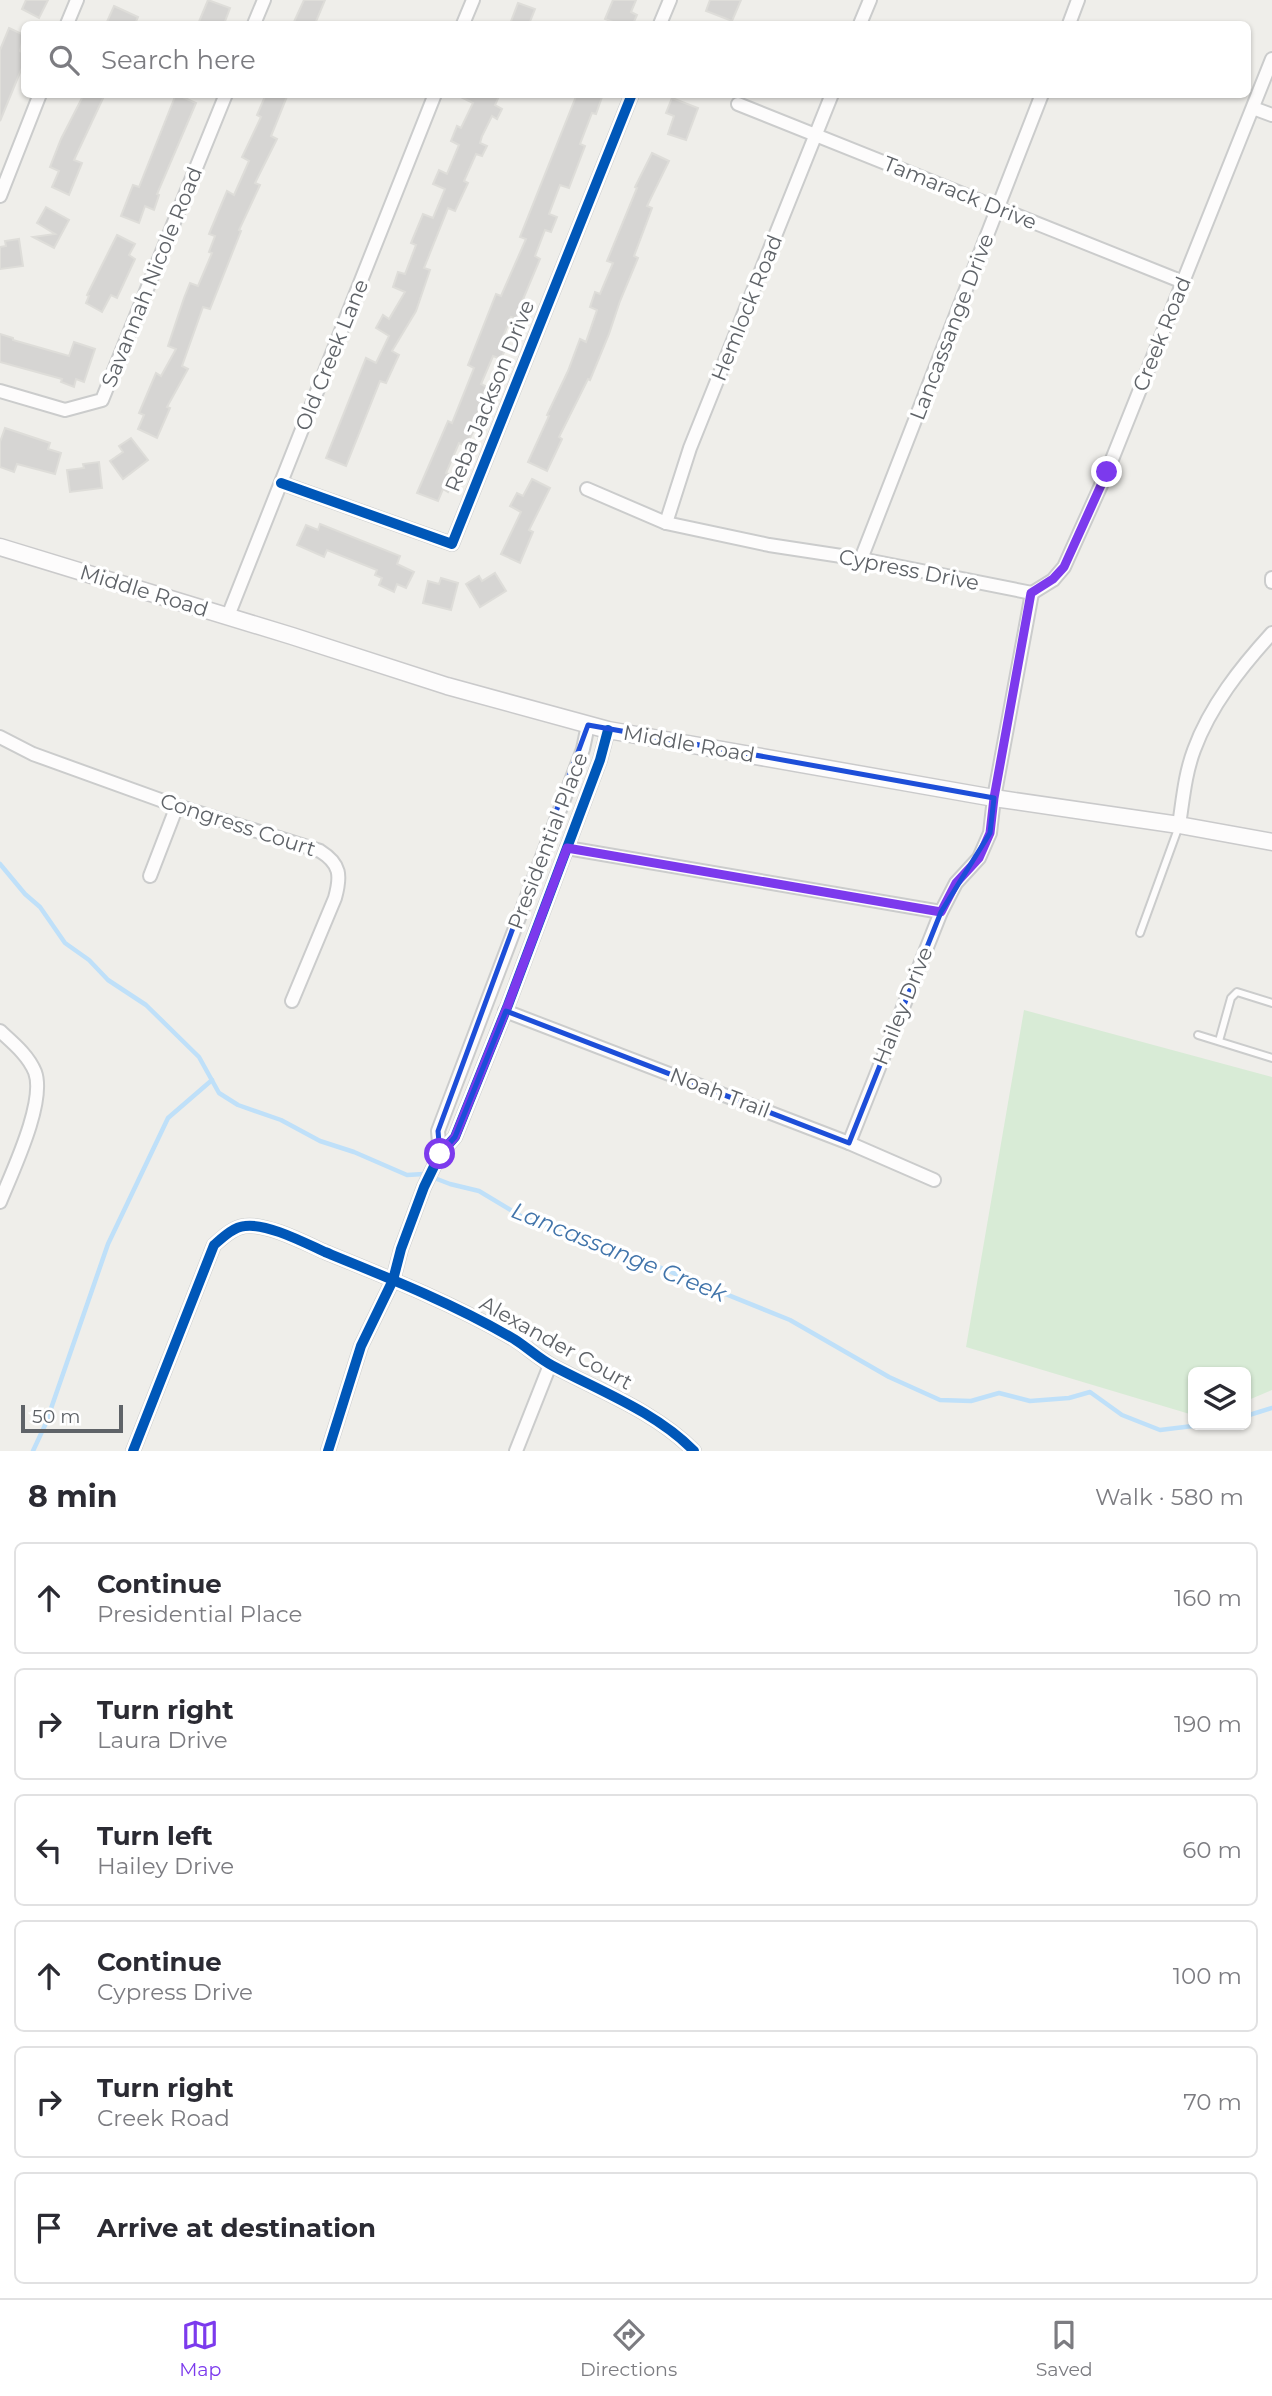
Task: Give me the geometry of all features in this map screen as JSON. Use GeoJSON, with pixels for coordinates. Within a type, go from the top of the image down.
{"type":"FeatureCollection","features":[{"type":"Feature","properties":{"kind":"main road","name":"Middle Road"},"geometry":{"type":"LineString","coordinates":[[1,550],[228,616],[447,686],[608,730],[994,798],[1180,825],[1272,842]]}},
{"type":"Feature","properties":{"kind":"street"},"geometry":{"type":"LineString","coordinates":[[68,21],[77,0]]}},
{"type":"Feature","properties":{"kind":"street"},"geometry":{"type":"LineString","coordinates":[[255,21],[264,0]]}},
{"type":"Feature","properties":{"kind":"street"},"geometry":{"type":"LineString","coordinates":[[464,21],[473,0]]}},
{"type":"Feature","properties":{"kind":"street"},"geometry":{"type":"LineString","coordinates":[[661,21],[670,0]]}},
{"type":"Feature","properties":{"kind":"street"},"geometry":{"type":"LineString","coordinates":[[861,21],[870,0]]}},
{"type":"Feature","properties":{"kind":"street"},"geometry":{"type":"LineString","coordinates":[[1070,21],[1078,0]]}},
{"type":"Feature","properties":{"kind":"street","name":"Creek Road"},"geometry":{"type":"LineString","coordinates":[[1031,593],[1053,579],[1064,567],[1107,472],[1272,59]]}},
{"type":"Feature","properties":{"kind":"street"},"geometry":{"type":"LineString","coordinates":[[0,195],[38,98]]}},
{"type":"Feature","properties":{"kind":"street","name":"Savannah Nicole Road"},"geometry":{"type":"LineString","coordinates":[[0,391],[65,410],[102,400],[224,98]]}},
{"type":"Feature","properties":{"kind":"street","name":"Old Creek Lane"},"geometry":{"type":"LineString","coordinates":[[228,616],[433,98]]}},
{"type":"Feature","properties":{"kind":"street","name":"Reba Jackson Drive"},"geometry":{"type":"LineString","coordinates":[[281,483],[452,544],[630,98]]}},
{"type":"Feature","properties":{"kind":"street","name":"Hemlock Road"},"geometry":{"type":"LineString","coordinates":[[666,523],[690,448],[830,98]]}},
{"type":"Feature","properties":{"kind":"street","name":"Lancassange Drive"},"geometry":{"type":"LineString","coordinates":[[861,559],[1040,98]]}},
{"type":"Feature","properties":{"kind":"street","name":"Tamarack Drive"},"geometry":{"type":"LineString","coordinates":[[738,104],[1183,282]]}},
{"type":"Feature","properties":{"kind":"street"},"geometry":{"type":"LineString","coordinates":[[1253,108],[1272,115]]}},
{"type":"Feature","properties":{"kind":"street","name":"Cypress Drive"},"geometry":{"type":"LineString","coordinates":[[587,489],[666,523],[769,545],[861,559],[1031,593]]}},
{"type":"Feature","properties":{"kind":"street"},"geometry":{"type":"LineString","coordinates":[[994,798],[1031,593]]}},
{"type":"Feature","properties":{"kind":"street"},"geometry":{"type":"LineString","coordinates":[[1180,825],[1186,775],[1205,726],[1239,670],[1272,633]]}},
{"type":"Feature","properties":{"kind":"street","name":"Presidential Place"},"geometry":{"type":"LineString","coordinates":[[440,1154],[438,1131],[579,762],[588,725]]}},
{"type":"Feature","properties":{"kind":"street","name":"Presidential Place"},"geometry":{"type":"LineString","coordinates":[[328,1451],[361,1346],[393,1280],[401,1249],[424,1187],[440,1154],[455,1137],[567,848],[600,760],[608,730]]}},
{"type":"Feature","properties":{"kind":"street","name":"Congress Court"},"geometry":{"type":"LineString","coordinates":[[0,737],[33,754],[177,806],[329,856],[336,866],[340,880],[292,1001]]}},
{"type":"Feature","properties":{"kind":"street","name":"Hailey Drive"},"geometry":{"type":"LineString","coordinates":[[849,1143],[941,912],[956,883],[979,858],[990,833],[994,798]]}},
{"type":"Feature","properties":{"kind":"street"},"geometry":{"type":"LineString","coordinates":[[150,876],[177,806]]}},
{"type":"Feature","properties":{"kind":"street"},"geometry":{"type":"LineString","coordinates":[[567,848],[941,912]]}},
{"type":"Feature","properties":{"kind":"street","name":"Noah Trail"},"geometry":{"type":"LineString","coordinates":[[505,1011],[849,1143],[933,1180]]}},
{"type":"Feature","properties":{"kind":"street"},"geometry":{"type":"LineString","coordinates":[[0,1031],[21,1051],[36,1075],[32,1122],[0,1202]]}},
{"type":"Feature","properties":{"kind":"street","name":"Alexander Court"},"geometry":{"type":"LineString","coordinates":[[133,1451],[214,1245],[228,1233],[244,1226],[267,1229],[393,1280],[492,1328],[517,1341],[551,1365],[670,1429],[694,1451]]}},
{"type":"Feature","properties":{"kind":"street"},"geometry":{"type":"LineString","coordinates":[[516,1451],[551,1365]]}},
{"type":"Feature","properties":{"kind":"lane"},"geometry":{"type":"LineString","coordinates":[[1140,933],[1180,825]]}},
{"type":"Feature","properties":{"kind":"lane"},"geometry":{"type":"LineString","coordinates":[[1219,1041],[1231,998],[1237,992],[1272,1003]]}},
{"type":"Feature","properties":{"kind":"lane"},"geometry":{"type":"LineString","coordinates":[[1198,1035],[1272,1058]]}},
{"type":"Feature","properties":{"kind":"highlighted area"},"geometry":{"type":"Polygon","coordinates":[[[588,725],[994,798],[990,833],[941,912],[849,1143],[506,1011],[455,1137],[440,1154],[438,1131],[588,725]]]}},
{"type":"Feature","properties":{"kind":"green space"},"geometry":{"type":"Polygon","coordinates":[[[1024,1010],[1272,1077],[1272,1390],[1251,1399],[1251,1367],[1188,1367],[1188,1414],[966,1347],[1024,1010]]]}},
{"type":"Feature","properties":{"kind":"building"},"geometry":{"type":"Polygon","coordinates":[[[26,0],[48,0],[39,18],[22,9],[26,0]]]}},
{"type":"Feature","properties":{"kind":"building"},"geometry":{"type":"Polygon","coordinates":[[[208,0],[230,8],[225,21],[199,21],[208,0]]]}},
{"type":"Feature","properties":{"kind":"building"},"geometry":{"type":"Polygon","coordinates":[[[304,0],[325,0],[316,21],[294,21],[304,0]]]}},
{"type":"Feature","properties":{"kind":"building"},"geometry":{"type":"Polygon","coordinates":[[[613,0],[636,0],[631,12],[637,15],[634,21],[605,19],[613,0]]]}},
{"type":"Feature","properties":{"kind":"building"},"geometry":{"type":"Polygon","coordinates":[[[710,0],[741,0],[732,21],[706,11],[710,0]]]}},
{"type":"Feature","properties":{"kind":"building"},"geometry":{"type":"Polygon","coordinates":[[[518,3],[535,9],[530,21],[511,21],[518,3]]]}},
{"type":"Feature","properties":{"kind":"building"},"geometry":{"type":"Polygon","coordinates":[[[114,6],[138,17],[136,21],[107,21],[114,6]]]}},
{"type":"Feature","properties":{"kind":"building"},"geometry":{"type":"Polygon","coordinates":[[[9,28],[21,34],[21,70],[0,121],[0,50],[9,28]]]}},
{"type":"Feature","properties":{"kind":"building"},"geometry":{"type":"Polygon","coordinates":[[[82,98],[103,98],[74,160],[82,163],[69,195],[52,187],[59,171],[50,167],[82,98]]]}},
{"type":"Feature","properties":{"kind":"building"},"geometry":{"type":"Polygon","coordinates":[[[174,98],[185,98],[196,103],[157,194],[159,195],[154,210],[145,206],[139,223],[121,216],[133,185],[139,187],[174,98]]]}},
{"type":"Feature","properties":{"kind":"building"},"geometry":{"type":"Polygon","coordinates":[[[264,98],[286,98],[271,136],[277,139],[255,183],[260,185],[239,230],[241,231],[210,309],[203,307],[182,366],[188,369],[167,407],[170,408],[157,438],[138,429],[144,415],[139,413],[156,373],[161,376],[176,349],[168,346],[184,298],[190,283],[198,286],[212,253],[209,252],[215,236],[209,234],[227,191],[234,195],[249,161],[242,157],[261,117],[257,115],[264,98]]]}},
{"type":"Feature","properties":{"kind":"building"},"geometry":{"type":"Polygon","coordinates":[[[463,98],[498,98],[495,105],[502,109],[497,119],[492,116],[482,136],[480,143],[487,146],[482,156],[476,154],[464,181],[468,183],[455,211],[448,208],[424,268],[430,270],[416,311],[392,351],[399,355],[386,383],[380,381],[346,466],[326,458],[366,358],[376,363],[389,336],[376,328],[383,315],[389,319],[405,292],[393,287],[398,272],[405,274],[416,245],[411,243],[423,214],[433,218],[445,189],[433,184],[439,170],[447,174],[459,145],[451,141],[457,126],[461,128],[473,103],[463,98]]]}},
{"type":"Feature","properties":{"kind":"building"},"geometry":{"type":"Polygon","coordinates":[[[575,98],[602,98],[596,114],[592,113],[580,144],[585,146],[569,188],[560,185],[549,214],[557,217],[551,232],[545,230],[535,256],[540,259],[517,319],[511,317],[501,342],[507,345],[501,359],[493,356],[481,384],[489,388],[471,431],[473,432],[466,446],[459,443],[446,473],[455,477],[448,492],[443,489],[438,501],[417,493],[448,421],[452,423],[474,368],[468,365],[496,294],[501,296],[526,239],[520,237],[575,98]]]}},
{"type":"Feature","properties":{"kind":"building"},"geometry":{"type":"Polygon","coordinates":[[[672,98],[698,108],[686,140],[668,134],[674,116],[666,113],[672,98]]]}},
{"type":"Feature","properties":{"kind":"building"},"geometry":{"type":"Polygon","coordinates":[[[652,153],[669,161],[647,206],[652,208],[634,256],[638,258],[590,380],[588,379],[559,437],[562,439],[547,471],[528,462],[580,339],[586,342],[597,310],[590,307],[595,292],[600,294],[613,263],[607,261],[637,188],[635,187],[652,153]]]}},
{"type":"Feature","properties":{"kind":"building"},"geometry":{"type":"Polygon","coordinates":[[[46,207],[69,220],[54,248],[33,237],[55,234],[37,223],[46,207]]]}},
{"type":"Feature","properties":{"kind":"building"},"geometry":{"type":"Polygon","coordinates":[[[117,235],[135,244],[129,255],[135,259],[117,298],[111,295],[102,312],[86,303],[89,296],[87,295],[117,235]]]}},
{"type":"Feature","properties":{"kind":"building"},"geometry":{"type":"Polygon","coordinates":[[[19,239],[23,266],[0,269],[0,247],[6,246],[5,241],[19,239]]]}},
{"type":"Feature","properties":{"kind":"building"},"geometry":{"type":"Polygon","coordinates":[[[0,334],[69,356],[74,342],[95,349],[84,382],[76,379],[74,387],[61,382],[62,379],[0,362],[0,334]]]}},
{"type":"Feature","properties":{"kind":"building"},"geometry":{"type":"Polygon","coordinates":[[[5,428],[50,443],[48,449],[61,453],[55,474],[17,464],[14,472],[0,467],[0,442],[5,428]]]}},
{"type":"Feature","properties":{"kind":"building"},"geometry":{"type":"Polygon","coordinates":[[[131,438],[148,460],[123,479],[110,461],[123,452],[119,446],[131,438]]]}},
{"type":"Feature","properties":{"kind":"building"},"geometry":{"type":"Polygon","coordinates":[[[99,462],[102,488],[70,492],[67,470],[84,468],[83,464],[99,462]]]}},
{"type":"Feature","properties":{"kind":"building"},"geometry":{"type":"Polygon","coordinates":[[[532,479],[550,488],[529,530],[533,532],[520,563],[501,554],[521,512],[510,506],[517,493],[523,496],[532,479]]]}},
{"type":"Feature","properties":{"kind":"building"},"geometry":{"type":"Polygon","coordinates":[[[320,524],[400,556],[397,564],[414,572],[406,588],[397,584],[394,592],[379,585],[382,578],[375,575],[377,570],[327,550],[324,557],[297,545],[306,525],[318,530],[320,524]]]}},
{"type":"Feature","properties":{"kind":"building"},"geometry":{"type":"Polygon","coordinates":[[[495,573],[506,591],[480,607],[466,584],[479,576],[482,581],[495,573]]]}},
{"type":"Feature","properties":{"kind":"building"},"geometry":{"type":"Polygon","coordinates":[[[441,578],[458,583],[451,610],[423,603],[428,581],[439,584],[441,578]]]}},
{"type":"Feature","properties":{"kind":"waterway","name":"Lancassange Creek"},"geometry":{"type":"LineString","coordinates":[[0,864],[25,894],[40,907],[65,943],[89,960],[108,980],[146,1005],[199,1057],[219,1093],[238,1105],[281,1120],[320,1141],[354,1152],[407,1175],[424,1174],[479,1191],[524,1218],[624,1253],[790,1320],[889,1377],[940,1400],[971,1401],[999,1393],[1030,1401],[1069,1398],[1090,1392],[1122,1415],[1160,1430],[1188,1427]]}},
{"type":"Feature","properties":{"kind":"waterway"},"geometry":{"type":"LineString","coordinates":[[33,1451],[46,1423],[108,1244],[168,1118],[212,1080]]}},
{"type":"Feature","properties":{"kind":"waterway","name":"Lancassange Creek"},"geometry":{"type":"LineString","coordinates":[[1251,1414],[1272,1408]]}},
{"type":"Feature","properties":{"kind":"cycle path"},"geometry":{"type":"LineString","coordinates":[[281,483],[452,544],[630,98]]}},
{"type":"Feature","properties":{"kind":"cycle path"},"geometry":{"type":"LineString","coordinates":[[328,1451],[361,1346],[393,1280],[401,1249],[424,1187],[440,1154],[455,1137],[508,1005],[600,760],[608,730]]}},
{"type":"Feature","properties":{"kind":"cycle path"},"geometry":{"type":"LineString","coordinates":[[133,1451],[214,1245],[236,1228],[245,1226],[286,1234],[468,1314],[514,1339],[548,1363],[627,1403],[663,1425],[694,1451]]}},
{"type":"Feature","properties":{"kind":"route"},"geometry":{"type":"LineString","coordinates":[[440,1154],[455,1137],[567,848],[941,912],[956,883],[979,858],[990,833],[1031,593],[1053,579],[1064,567],[1107,472]]}}]}
